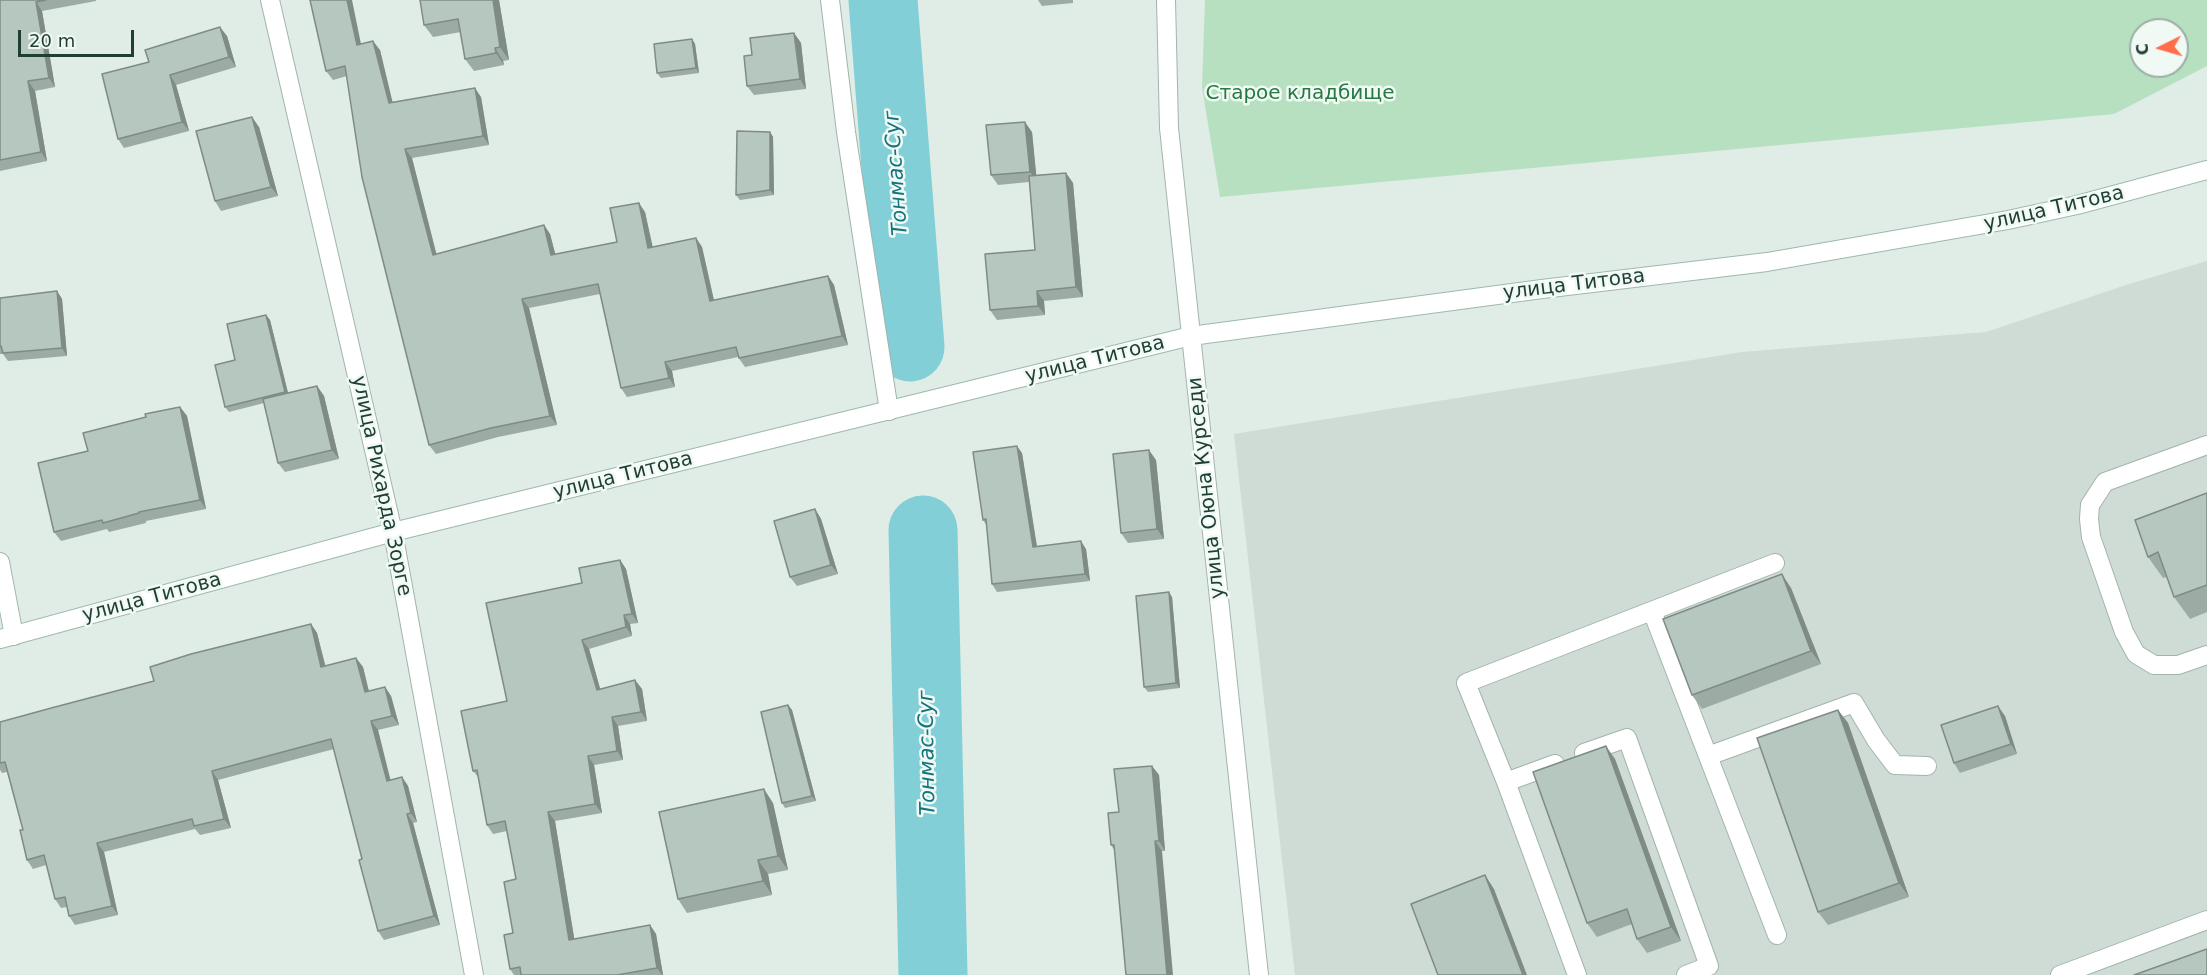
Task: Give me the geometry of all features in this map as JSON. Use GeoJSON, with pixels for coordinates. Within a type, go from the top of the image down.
{"type":"FeatureCollection","features":[{"type":"Feature","properties":{"kind":"street","name":"улица Рихарда Зорге"},"geometry":{"type":"LineString","coordinates":[[270,0],[393,532],[474,975]]}},
{"type":"Feature","properties":{"kind":"street"},"geometry":{"type":"LineString","coordinates":[[830,0],[846,132],[889,411]]}},
{"type":"Feature","properties":{"kind":"street","name":"улица Оюна Курседи"},"geometry":{"type":"LineString","coordinates":[[1166,0],[1169,128],[1259,975]]}},
{"type":"Feature","properties":{"kind":"street","name":"улица Титова"},"geometry":{"type":"LineString","coordinates":[[7,638],[393,532],[1191,336],[1542,289],[1767,262],[2008,220],[2099,200],[2207,170]]}},
{"type":"Feature","properties":{"kind":"street"},"geometry":{"type":"LineString","coordinates":[[2207,445],[2105,482],[2090,505],[2089,519],[2091,537],[2120,622],[2136,654],[2154,665],[2178,665],[2207,655]]}},
{"type":"Feature","properties":{"kind":"street"},"geometry":{"type":"LineString","coordinates":[[0,562],[7,638]]}},
{"type":"Feature","properties":{"kind":"street"},"geometry":{"type":"LineString","coordinates":[[1577,975],[1506,782],[1466,683],[1775,563]]}},
{"type":"Feature","properties":{"kind":"street"},"geometry":{"type":"LineString","coordinates":[[1652,611],[1777,935]]}},
{"type":"Feature","properties":{"kind":"street"},"geometry":{"type":"LineString","coordinates":[[1708,756],[1854,702],[1876,740],[1895,765],[1927,766]]}},
{"type":"Feature","properties":{"kind":"street"},"geometry":{"type":"LineString","coordinates":[[1506,782],[1627,738],[1709,966],[1686,975]]}},
{"type":"Feature","properties":{"kind":"street"},"geometry":{"type":"LineString","coordinates":[[2060,975],[2207,920]]}},
{"type":"Feature","properties":{"kind":"shaded area"},"geometry":{"type":"Polygon","coordinates":[[[2207,261],[2207,975],[1295,975],[1234,434],[1742,352],[1986,332],[2129,284],[2207,261]]]}},
{"type":"Feature","properties":{"kind":"green space","name":"Старое кладбище"},"geometry":{"type":"Polygon","coordinates":[[[1205,0],[2207,0],[2207,66],[2189,75],[2189,18],[2129,18],[2129,78],[2184,78],[2114,114],[1220,197],[1202,87],[1205,0]]]}},
{"type":"Feature","properties":{"kind":"building"},"geometry":{"type":"Polygon","coordinates":[[[0,0],[46,0],[36,2],[49,78],[28,81],[41,152],[0,160],[0,0]]]}},
{"type":"Feature","properties":{"kind":"building"},"geometry":{"type":"Polygon","coordinates":[[[310,0],[347,0],[357,45],[373,41],[389,103],[475,88],[483,136],[405,149],[433,255],[544,225],[551,255],[617,242],[610,208],[639,203],[648,248],[696,238],[710,301],[828,276],[842,336],[739,358],[736,347],[665,362],[669,378],[621,388],[598,284],[522,299],[550,416],[491,428],[429,445],[362,177],[345,66],[326,71],[310,0]]]}},
{"type":"Feature","properties":{"kind":"building"},"geometry":{"type":"Polygon","coordinates":[[[420,0],[493,0],[500,47],[495,48],[496,53],[465,59],[458,19],[424,25],[420,0]]]}},
{"type":"Feature","properties":{"kind":"building"},"geometry":{"type":"Polygon","coordinates":[[[220,27],[229,57],[170,75],[182,122],[118,139],[102,74],[149,62],[145,50],[220,27]]]}},
{"type":"Feature","properties":{"kind":"building"},"geometry":{"type":"Polygon","coordinates":[[[794,33],[800,79],[747,86],[744,56],[752,55],[750,38],[794,33]]]}},
{"type":"Feature","properties":{"kind":"building"},"geometry":{"type":"Polygon","coordinates":[[[692,39],[696,68],[657,73],[654,44],[692,39]]]}},
{"type":"Feature","properties":{"kind":"building"},"geometry":{"type":"Polygon","coordinates":[[[252,117],[271,187],[215,201],[196,131],[252,117]]]}},
{"type":"Feature","properties":{"kind":"building"},"geometry":{"type":"Polygon","coordinates":[[[1025,122],[1030,172],[991,175],[986,125],[1025,122]]]}},
{"type":"Feature","properties":{"kind":"building"},"geometry":{"type":"Polygon","coordinates":[[[737,131],[770,132],[770,190],[736,195],[737,131]]]}},
{"type":"Feature","properties":{"kind":"building"},"geometry":{"type":"Polygon","coordinates":[[[1066,173],[1076,287],[1037,291],[1038,306],[990,310],[985,254],[1035,250],[1029,176],[1066,173]]]}},
{"type":"Feature","properties":{"kind":"building"},"geometry":{"type":"Polygon","coordinates":[[[57,291],[62,348],[3,353],[0,346],[0,298],[57,291]]]}},
{"type":"Feature","properties":{"kind":"building"},"geometry":{"type":"Polygon","coordinates":[[[266,315],[285,392],[225,407],[215,365],[235,360],[227,324],[266,315]]]}},
{"type":"Feature","properties":{"kind":"building"},"geometry":{"type":"Polygon","coordinates":[[[317,386],[332,450],[278,463],[263,399],[317,386]]]}},
{"type":"Feature","properties":{"kind":"building"},"geometry":{"type":"Polygon","coordinates":[[[180,407],[200,500],[54,532],[38,463],[88,451],[83,433],[146,417],[145,414],[180,407]]]}},
{"type":"Feature","properties":{"kind":"building"},"geometry":{"type":"Polygon","coordinates":[[[1017,446],[1033,547],[1081,541],[1085,574],[992,584],[986,519],[983,520],[973,452],[1017,446]]]}},
{"type":"Feature","properties":{"kind":"building"},"geometry":{"type":"Polygon","coordinates":[[[1149,450],[1157,529],[1121,533],[1113,454],[1149,450]]]}},
{"type":"Feature","properties":{"kind":"building"},"geometry":{"type":"Polygon","coordinates":[[[2207,493],[2207,585],[2174,597],[2158,552],[2148,557],[2135,520],[2207,493]]]}},
{"type":"Feature","properties":{"kind":"building"},"geometry":{"type":"Polygon","coordinates":[[[815,509],[831,565],[790,577],[774,521],[815,509]]]}},
{"type":"Feature","properties":{"kind":"building"},"geometry":{"type":"Polygon","coordinates":[[[620,560],[632,614],[624,615],[626,627],[582,640],[597,690],[635,680],[641,712],[612,717],[617,751],[588,756],[595,804],[548,812],[569,940],[650,925],[657,968],[617,975],[521,975],[520,967],[510,969],[504,935],[513,933],[504,882],[516,879],[505,821],[487,825],[477,770],[473,771],[461,711],[507,701],[486,603],[582,583],[579,568],[620,560]]]}},
{"type":"Feature","properties":{"kind":"building"},"geometry":{"type":"Polygon","coordinates":[[[1782,574],[1811,651],[1692,695],[1663,619],[1782,574]]]}},
{"type":"Feature","properties":{"kind":"building"},"geometry":{"type":"Polygon","coordinates":[[[1169,592],[1176,683],[1144,687],[1136,596],[1169,592]]]}},
{"type":"Feature","properties":{"kind":"building"},"geometry":{"type":"Polygon","coordinates":[[[311,624],[321,667],[356,658],[365,692],[385,687],[392,716],[371,721],[387,781],[402,777],[411,813],[407,814],[434,916],[378,931],[331,739],[212,771],[224,819],[194,826],[192,819],[97,843],[112,906],[69,916],[65,897],[55,899],[44,855],[27,860],[20,830],[23,830],[5,762],[0,763],[0,722],[154,681],[150,667],[191,654],[311,624]]]}},
{"type":"Feature","properties":{"kind":"building"},"geometry":{"type":"Polygon","coordinates":[[[788,705],[812,796],[782,803],[761,712],[788,705]]]}},
{"type":"Feature","properties":{"kind":"building"},"geometry":{"type":"Polygon","coordinates":[[[1998,706],[2011,744],[1954,763],[1941,725],[1998,706]]]}},
{"type":"Feature","properties":{"kind":"building"},"geometry":{"type":"Polygon","coordinates":[[[1838,710],[1899,883],[1818,912],[1757,738],[1838,710]]]}},
{"type":"Feature","properties":{"kind":"building"},"geometry":{"type":"Polygon","coordinates":[[[1606,746],[1671,927],[1637,939],[1627,909],[1587,923],[1533,772],[1606,746]]]}},
{"type":"Feature","properties":{"kind":"building"},"geometry":{"type":"Polygon","coordinates":[[[1152,766],[1159,841],[1155,841],[1167,975],[1126,975],[1114,845],[1111,845],[1108,813],[1119,812],[1114,769],[1152,766]]]}},
{"type":"Feature","properties":{"kind":"building"},"geometry":{"type":"Polygon","coordinates":[[[764,789],[778,856],[758,860],[763,881],[678,899],[659,812],[764,789]]]}},
{"type":"Feature","properties":{"kind":"building"},"geometry":{"type":"Polygon","coordinates":[[[1485,875],[1523,975],[1438,975],[1411,904],[1485,875]]]}},
{"type":"Feature","properties":{"kind":"building"},"geometry":{"type":"Polygon","coordinates":[[[2207,949],[2207,975],[2134,975],[2207,949]]]}},
{"type":"Feature","properties":{"kind":"waterway","name":"Тонмас-Суг"},"geometry":{"type":"LineString","coordinates":[[883,0],[910,347]]}},
{"type":"Feature","properties":{"kind":"waterway","name":"Тонмас-Суг"},"geometry":{"type":"LineString","coordinates":[[923,530],[933,975]]}}]}
